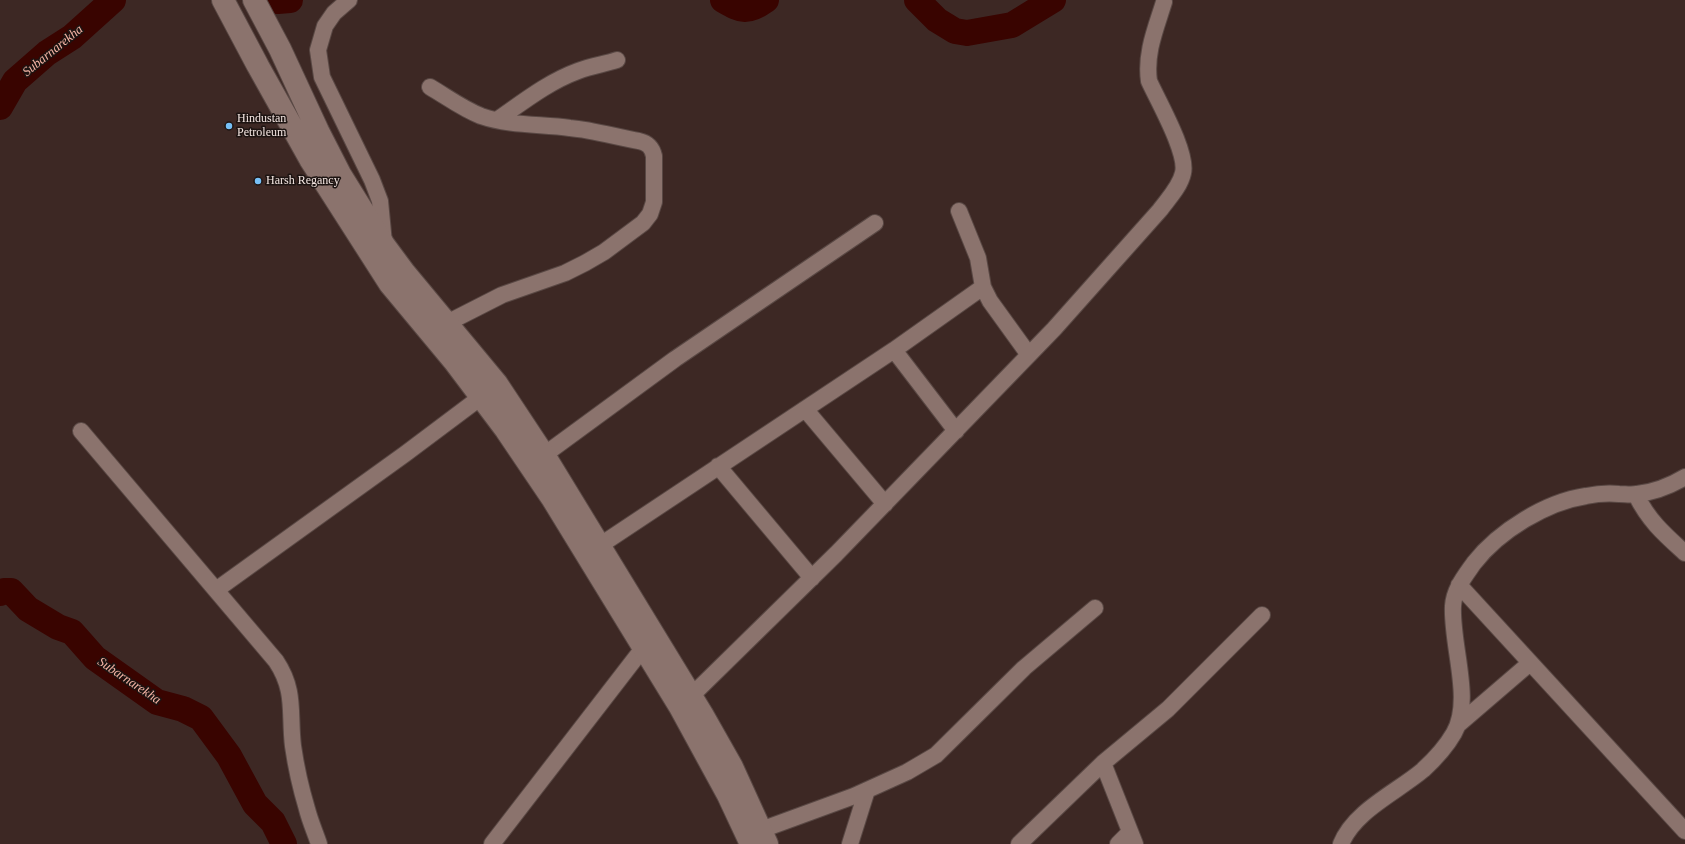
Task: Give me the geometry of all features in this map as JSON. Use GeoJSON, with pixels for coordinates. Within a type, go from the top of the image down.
{"type":"FeatureCollection","features":[{"type":"Feature","properties":{"kind":"main road"},"geometry":{"type":"LineString","coordinates":[[224,0],[258,66],[310,159],[390,284],[431,332],[481,397],[545,486],[594,550],[686,701],[728,794],[760,839]]}},
{"type":"Feature","properties":{"kind":"main road"},"geometry":{"type":"LineString","coordinates":[[254,0],[280,49],[318,131],[340,174],[384,245],[404,272],[448,323],[497,384],[544,455],[644,647],[686,701]]}},
{"type":"Feature","properties":{"kind":"street"},"geometry":{"type":"LineString","coordinates":[[349,0],[334,13],[325,26],[318,50],[320,64],[322,77],[372,180],[380,202],[384,245],[390,284]]}},
{"type":"Feature","properties":{"kind":"street"},"geometry":{"type":"LineString","coordinates":[[686,701],[812,578],[1054,329],[1160,210],[1175,190],[1183,173],[1183,159],[1149,81],[1147,69],[1149,52],[1164,2]]}},
{"type":"Feature","properties":{"kind":"street"},"geometry":{"type":"LineString","coordinates":[[496,120],[556,80],[579,70],[617,60]]}},
{"type":"Feature","properties":{"kind":"street"},"geometry":{"type":"LineString","coordinates":[[430,87],[464,108],[482,116],[496,120],[570,128],[646,142],[653,151],[654,156],[654,202],[650,214],[642,223],[604,252],[565,273],[502,295],[448,323]]}},
{"type":"Feature","properties":{"kind":"street"},"geometry":{"type":"LineString","coordinates":[[959,211],[978,258],[983,287],[990,300],[1029,355]]}},
{"type":"Feature","properties":{"kind":"street"},"geometry":{"type":"LineString","coordinates":[[544,455],[675,359],[875,223]]}},
{"type":"Feature","properties":{"kind":"street"},"geometry":{"type":"LineString","coordinates":[[594,550],[894,350],[983,287]]}},
{"type":"Feature","properties":{"kind":"street"},"geometry":{"type":"LineString","coordinates":[[894,350],[956,431]]}},
{"type":"Feature","properties":{"kind":"street"},"geometry":{"type":"LineString","coordinates":[[216,590],[405,454],[481,397]]}},
{"type":"Feature","properties":{"kind":"street"},"geometry":{"type":"LineString","coordinates":[[805,409],[885,504]]}},
{"type":"Feature","properties":{"kind":"street"},"geometry":{"type":"LineString","coordinates":[[81,431],[284,672],[290,698],[293,747],[306,808],[319,844]]}},
{"type":"Feature","properties":{"kind":"street"},"geometry":{"type":"LineString","coordinates":[[718,466],[812,578]]}},
{"type":"Feature","properties":{"kind":"street"},"geometry":{"type":"LineString","coordinates":[[1341,844],[1351,827],[1363,815],[1422,770],[1438,755],[1449,741],[1459,724],[1463,705],[1452,623],[1453,599],[1459,585],[1478,558],[1493,542],[1513,527],[1546,508],[1586,496],[1617,494],[1636,495],[1656,490],[1685,477]]}},
{"type":"Feature","properties":{"kind":"street"},"geometry":{"type":"LineString","coordinates":[[1636,495],[1647,515],[1685,553]]}},
{"type":"Feature","properties":{"kind":"street"},"geometry":{"type":"LineString","coordinates":[[1459,585],[1685,831]]}},
{"type":"Feature","properties":{"kind":"street"},"geometry":{"type":"LineString","coordinates":[[760,839],[907,772],[936,755],[1024,668],[1095,608]]}},
{"type":"Feature","properties":{"kind":"street"},"geometry":{"type":"LineString","coordinates":[[1019,844],[1103,762],[1168,709],[1262,615]]}},
{"type":"Feature","properties":{"kind":"street"},"geometry":{"type":"LineString","coordinates":[[492,844],[644,647]]}},
{"type":"Feature","properties":{"kind":"street"},"geometry":{"type":"LineString","coordinates":[[1459,724],[1530,663]]}},
{"type":"Feature","properties":{"kind":"street"},"geometry":{"type":"LineString","coordinates":[[1103,762],[1133,838],[1118,844]]}},
{"type":"Feature","properties":{"kind":"street"},"geometry":{"type":"LineString","coordinates":[[850,844],[867,790]]}},
{"type":"Feature","properties":{"kind":"waterway","name":"Subarnarekha"},"geometry":{"type":"LineString","coordinates":[[0,107],[15,81],[47,53],[72,37],[113,0]]}},
{"type":"Feature","properties":{"kind":"waterway","name":"Subarnarekha"},"geometry":{"type":"LineString","coordinates":[[267,0],[290,0]]}},
{"type":"Feature","properties":{"kind":"waterway","name":"Subarnarekha"},"geometry":{"type":"LineString","coordinates":[[723,0],[745,9],[754,7],[766,0]]}},
{"type":"Feature","properties":{"kind":"waterway","name":"Subarnarekha"},"geometry":{"type":"LineString","coordinates":[[917,0],[937,20],[955,31],[967,33],[1012,25],[1053,0]]}},
{"type":"Feature","properties":{"kind":"waterway","name":"Subarnarekha"},"geometry":{"type":"LineString","coordinates":[[0,593],[4,591],[11,591],[28,609],[58,627],[72,632],[95,658],[157,702],[183,709],[201,718],[229,756],[255,804],[273,822],[284,844]]}},
{"type":"Feature","properties":{"kind":"place","name":"Hindustan Petroleum"},"geometry":{"type":"Point","coordinates":[229,126]}},
{"type":"Feature","properties":{"kind":"place","name":"Harsh Regancy"},"geometry":{"type":"Point","coordinates":[258,181]}}]}
